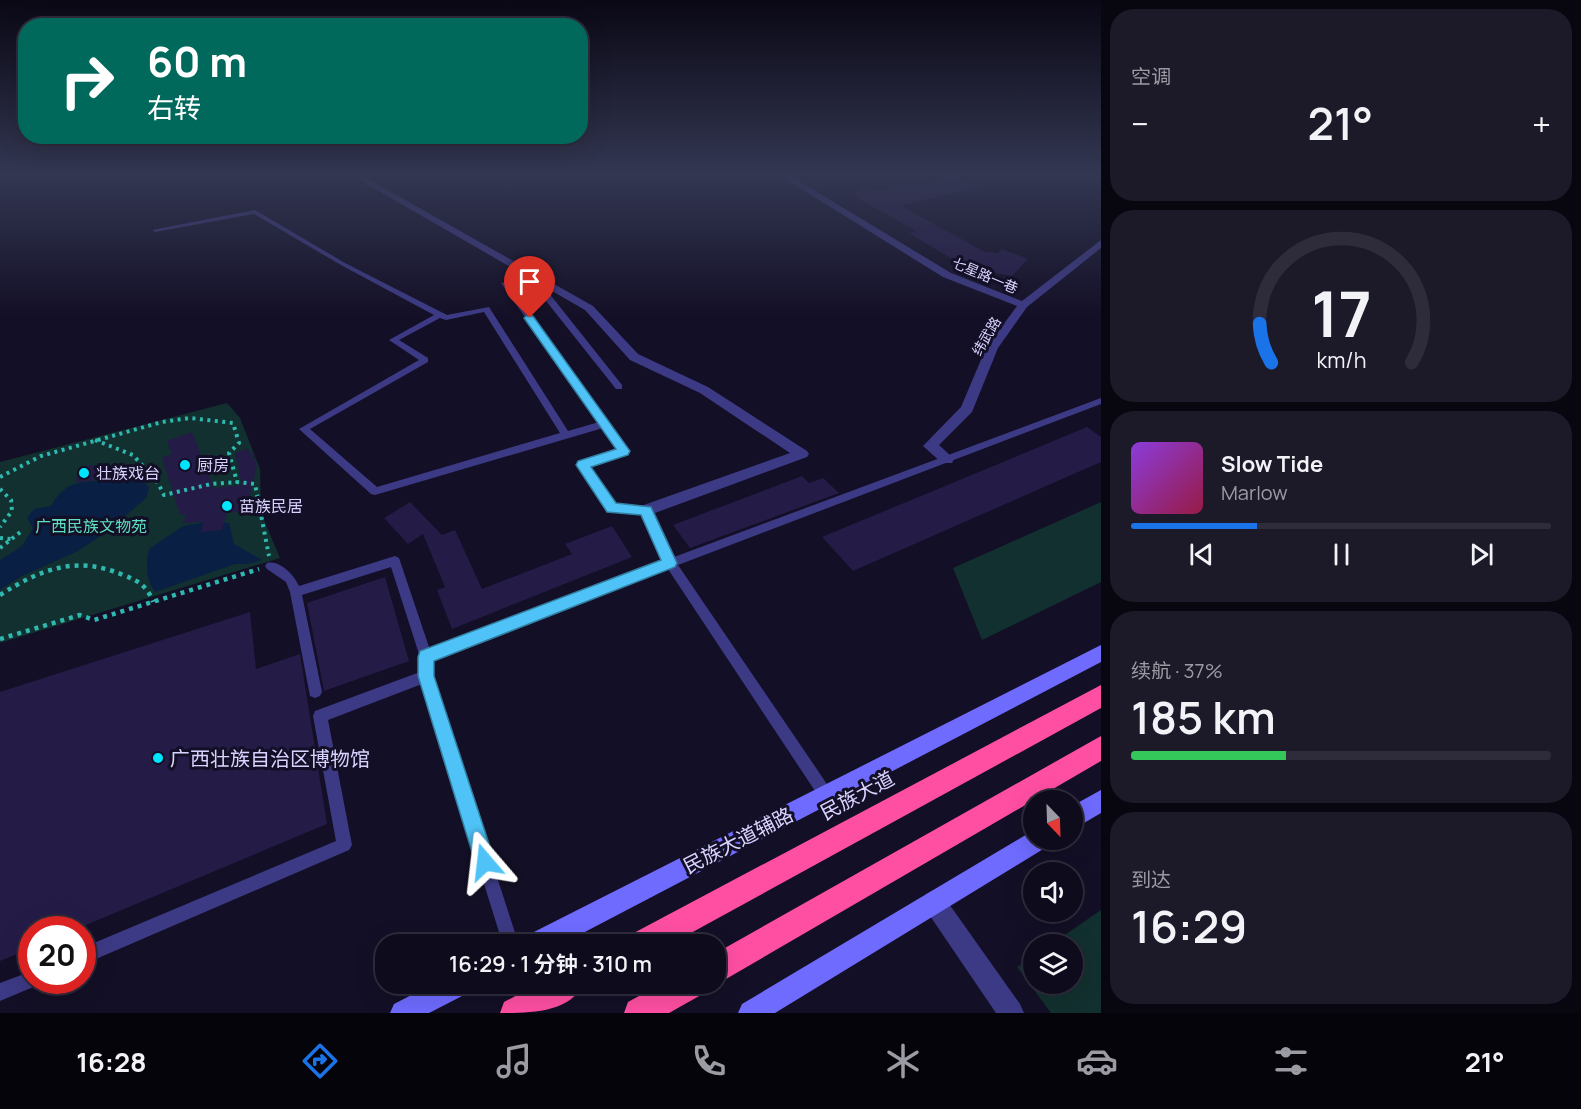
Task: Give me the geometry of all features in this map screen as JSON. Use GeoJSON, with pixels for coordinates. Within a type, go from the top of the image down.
{"type":"FeatureCollection","features":[{"type":"Feature","properties":{"kind":"highway","name":"民族大道"},"geometry":{"type":"LineString","coordinates":[[660,934],[1101,696]]}},
{"type":"Feature","properties":{"kind":"highway"},"geometry":{"type":"LineString","coordinates":[[726,963],[1101,748]]}},
{"type":"Feature","properties":{"kind":"highway"},"geometry":{"type":"LineString","coordinates":[[515,1013],[550,994]]}},
{"type":"Feature","properties":{"kind":"highway"},"geometry":{"type":"LineString","coordinates":[[639,1013],[672,994]]}},
{"type":"Feature","properties":{"kind":"street"},"geometry":{"type":"LineString","coordinates":[[438,222],[589,308],[634,357],[704,390],[802,454],[646,510],[670,563]]}},
{"type":"Feature","properties":{"kind":"street","name":"七星路一巷"},"geometry":{"type":"LineString","coordinates":[[861,222],[947,274],[1023,305]]}},
{"type":"Feature","properties":{"kind":"street","name":"纬武路"},"geometry":{"type":"LineString","coordinates":[[947,459],[930,446],[967,409],[992,348],[1023,305],[1101,243]]}},
{"type":"Feature","properties":{"kind":"street","name":"民族大道辅路"},"geometry":{"type":"LineString","coordinates":[[556,934],[1101,653]]}},
{"type":"Feature","properties":{"kind":"street"},"geometry":{"type":"LineString","coordinates":[[1083,812],[1101,801]]}},
{"type":"Feature","properties":{"kind":"street"},"geometry":{"type":"LineString","coordinates":[[751,1013],[1023,848]]}},
{"type":"Feature","properties":{"kind":"street"},"geometry":{"type":"LineString","coordinates":[[934,902],[1011,1013]]}},
{"type":"Feature","properties":{"kind":"street"},"geometry":{"type":"LineString","coordinates":[[403,1013],[440,994]]}},
{"type":"Feature","properties":{"kind":"lane"},"geometry":{"type":"LineString","coordinates":[[155,230],[198,222]]}},
{"type":"Feature","properties":{"kind":"lane"},"geometry":{"type":"LineString","coordinates":[[272,222],[343,264],[446,318],[486,309],[566,435]]}},
{"type":"Feature","properties":{"kind":"lane"},"geometry":{"type":"LineString","coordinates":[[530,275],[619,387]]}},
{"type":"Feature","properties":{"kind":"lane"},"geometry":{"type":"LineString","coordinates":[[505,282],[624,451],[583,465],[612,508],[646,510]]}},
{"type":"Feature","properties":{"kind":"lane"},"geometry":{"type":"LineString","coordinates":[[439,315],[393,340],[424,360],[304,429],[375,491],[604,424]]}},
{"type":"Feature","properties":{"kind":"lane"},"geometry":{"type":"LineString","coordinates":[[426,657],[1101,401]]}},
{"type":"Feature","properties":{"kind":"lane"},"geometry":{"type":"LineString","coordinates":[[296,591],[395,561],[426,657],[426,676],[508,934]]}},
{"type":"Feature","properties":{"kind":"lane"},"geometry":{"type":"LineString","coordinates":[[670,563],[826,795]]}},
{"type":"Feature","properties":{"kind":"lane"},"geometry":{"type":"LineString","coordinates":[[271,566],[290,579],[296,591],[315,692]]}},
{"type":"Feature","properties":{"kind":"lane"},"geometry":{"type":"LineString","coordinates":[[96,951],[344,845],[320,716],[426,676]]}},
{"type":"Feature","properties":{"kind":"lane"},"geometry":{"type":"LineString","coordinates":[[0,992],[18,985]]}},
{"type":"Feature","properties":{"kind":"path"},"geometry":{"type":"LineString","coordinates":[[0,477],[41,456],[94,440],[182,418],[201,418],[226,425],[233,423],[239,443],[229,453],[237,482]]}},
{"type":"Feature","properties":{"kind":"path"},"geometry":{"type":"LineString","coordinates":[[0,639],[80,615],[94,620],[271,566],[255,484],[237,482],[211,484],[164,495],[160,482],[139,467],[133,455],[94,440]]}},
{"type":"Feature","properties":{"kind":"path"},"geometry":{"type":"LineString","coordinates":[[0,489],[11,500],[12,511],[0,527]]}},
{"type":"Feature","properties":{"kind":"path"},"geometry":{"type":"LineString","coordinates":[[0,548],[23,530]]}},
{"type":"Feature","properties":{"kind":"path"},"geometry":{"type":"LineString","coordinates":[[0,538],[11,539]]}},
{"type":"Feature","properties":{"kind":"path"},"geometry":{"type":"LineString","coordinates":[[0,595],[23,579],[57,566],[104,566],[148,589],[153,602]]}},
{"type":"Feature","properties":{"kind":"green space","name":"广西民族文物苑"},"geometry":{"type":"Polygon","coordinates":[[[227,403],[240,418],[260,469],[261,513],[280,558],[0,643],[0,462],[227,403]]]}},
{"type":"Feature","properties":{"kind":"green space"},"geometry":{"type":"Polygon","coordinates":[[[1101,502],[1101,582],[982,640],[953,568],[1101,502]]]}},
{"type":"Feature","properties":{"kind":"green space"},"geometry":{"type":"Polygon","coordinates":[[[1101,910],[1101,1013],[1051,1013],[1037,994],[1083,994],[1083,934],[1066,934],[1101,910]]]}},
{"type":"Feature","properties":{"kind":"green space"},"geometry":{"type":"Polygon","coordinates":[[[1023,963],[1023,975],[1017,967],[1023,963]]]}},
{"type":"Feature","properties":{"kind":"water"},"geometry":{"type":"Polygon","coordinates":[[[133,473],[149,488],[146,498],[107,532],[76,552],[22,576],[0,590],[0,560],[22,546],[33,528],[27,518],[34,509],[51,506],[63,490],[76,483],[113,481],[133,473]]]}},
{"type":"Feature","properties":{"kind":"water"},"geometry":{"type":"Polygon","coordinates":[[[213,521],[229,523],[234,544],[262,560],[235,564],[155,592],[147,571],[149,549],[183,526],[213,521]]]}},
{"type":"Feature","properties":{"kind":"building"},"geometry":{"type":"Polygon","coordinates":[[[901,222],[931,222],[985,252],[998,253],[1002,249],[1028,259],[1012,276],[967,268],[909,233],[916,231],[901,222]]]}},
{"type":"Feature","properties":{"kind":"building"},"geometry":{"type":"Polygon","coordinates":[[[1087,427],[1101,437],[1101,462],[853,571],[822,537],[1087,427]]]}},
{"type":"Feature","properties":{"kind":"building"},"geometry":{"type":"Polygon","coordinates":[[[192,432],[214,488],[242,485],[235,453],[248,448],[250,454],[253,453],[257,467],[245,511],[227,513],[222,530],[200,532],[204,522],[183,523],[186,514],[180,515],[162,458],[172,454],[167,441],[192,432]]]}},
{"type":"Feature","properties":{"kind":"building","name":"壮族戏台"},"geometry":{"type":"Polygon","coordinates":[[[100,465],[93,481],[75,482],[82,466],[100,465]]]}},
{"type":"Feature","properties":{"kind":"building"},"geometry":{"type":"Polygon","coordinates":[[[802,476],[809,483],[823,478],[839,493],[690,548],[673,525],[802,476]]]}},
{"type":"Feature","properties":{"kind":"building"},"geometry":{"type":"Polygon","coordinates":[[[410,502],[442,535],[455,530],[482,589],[572,554],[565,544],[612,526],[632,557],[452,629],[437,590],[445,587],[423,534],[408,544],[384,518],[410,502]]]}},
{"type":"Feature","properties":{"kind":"building"},"geometry":{"type":"Polygon","coordinates":[[[385,577],[409,661],[324,691],[307,603],[385,577]]]}},
{"type":"Feature","properties":{"kind":"building","name":"广西壮族自治区博物馆"},"geometry":{"type":"Polygon","coordinates":[[[250,612],[256,669],[300,654],[327,824],[96,921],[96,916],[18,916],[18,954],[0,961],[0,692],[250,612]]]}},
{"type":"Feature","properties":{"kind":"place","name":"厨房"},"geometry":{"type":"Point","coordinates":[185,465]}},
{"type":"Feature","properties":{"kind":"place","name":"壮族戏台"},"geometry":{"type":"Point","coordinates":[84,473]}},
{"type":"Feature","properties":{"kind":"place","name":"苗族民居"},"geometry":{"type":"Point","coordinates":[227,506]}},
{"type":"Feature","properties":{"kind":"place","name":"广西壮族自治区博物馆"},"geometry":{"type":"Point","coordinates":[158,758]}},
{"type":"Feature","properties":{"kind":"route"},"geometry":{"type":"LineString","coordinates":[[485,862],[426,676],[426,657],[670,563],[646,510],[612,508],[583,465],[624,451],[530,318]]}}]}
